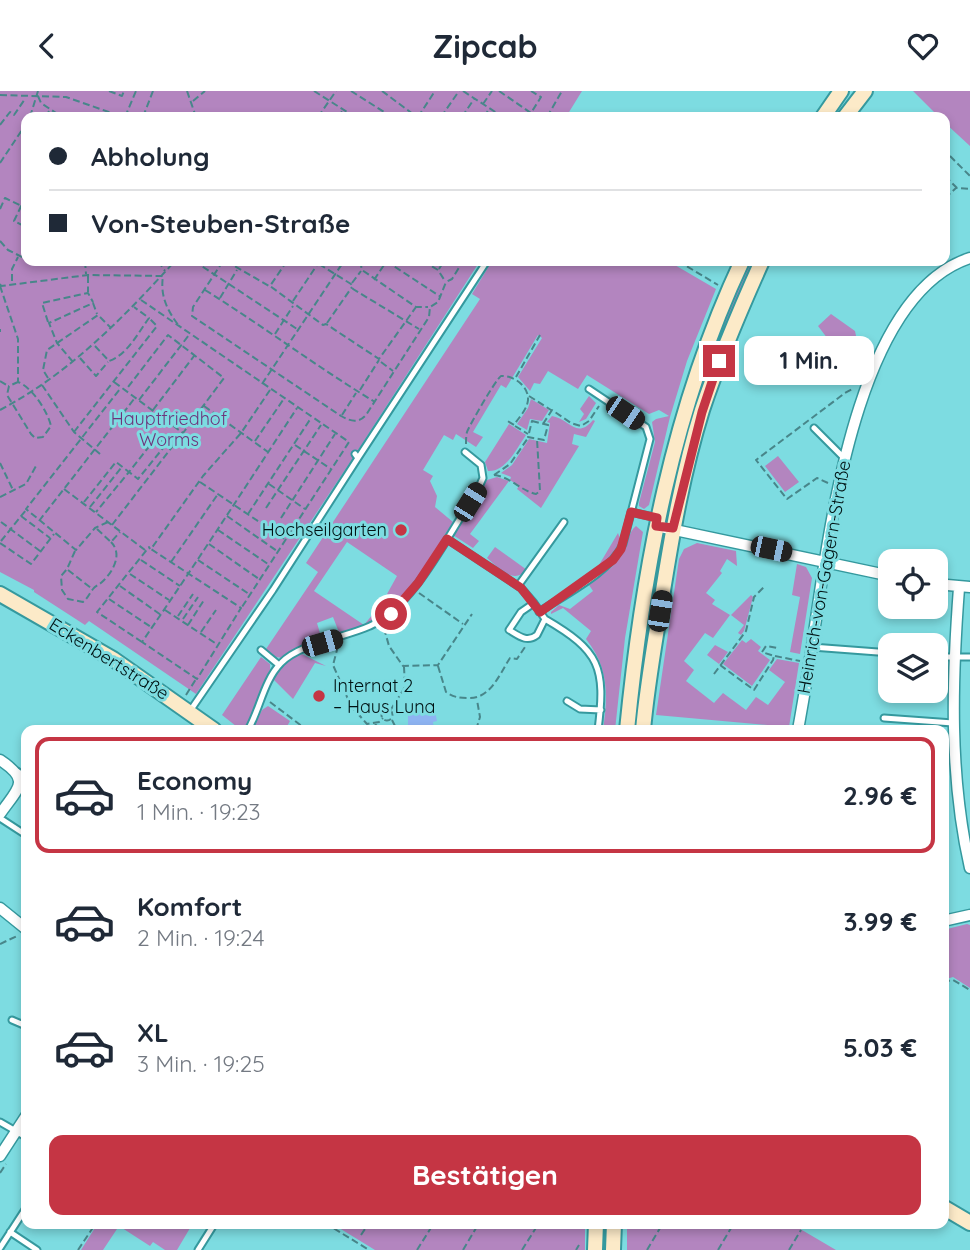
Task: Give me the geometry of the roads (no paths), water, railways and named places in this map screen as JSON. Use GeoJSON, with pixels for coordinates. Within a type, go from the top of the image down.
{"type":"FeatureCollection","features":[{"type":"Feature","properties":{"kind":"street"},"geometry":{"type":"LineString","coordinates":[[826,112],[841,91]]}},
{"type":"Feature","properties":{"kind":"street"},"geometry":{"type":"LineString","coordinates":[[849,112],[865,91]]}},
{"type":"Feature","properties":{"kind":"street","name":"Heinrich-von-Gagern-Straße"},"geometry":{"type":"LineString","coordinates":[[799,725],[837,487],[865,392],[894,328],[915,299],[944,272],[970,258]]}},
{"type":"Feature","properties":{"kind":"street"},"geometry":{"type":"LineString","coordinates":[[628,725],[636,644],[657,522],[685,409],[708,341],[740,266]]}},
{"type":"Feature","properties":{"kind":"street"},"geometry":{"type":"LineString","coordinates":[[644,725],[673,528],[702,412],[728,336],[760,266]]}},
{"type":"Feature","properties":{"kind":"street"},"geometry":{"type":"LineString","coordinates":[[657,522],[673,528],[878,573]]}},
{"type":"Feature","properties":{"kind":"street"},"geometry":{"type":"LineString","coordinates":[[965,587],[954,658],[953,723],[957,789],[970,868]]}},
{"type":"Feature","properties":{"kind":"street","name":"Eckenbertstraße"},"geometry":{"type":"LineString","coordinates":[[0,594],[113,659],[205,725]]}},
{"type":"Feature","properties":{"kind":"street"},"geometry":{"type":"LineString","coordinates":[[0,760],[14,769],[19,776],[19,785],[0,816]]}},
{"type":"Feature","properties":{"kind":"street"},"geometry":{"type":"LineString","coordinates":[[0,908],[21,924]]}},
{"type":"Feature","properties":{"kind":"street"},"geometry":{"type":"LineString","coordinates":[[949,920],[970,915]]}},
{"type":"Feature","properties":{"kind":"street"},"geometry":{"type":"LineString","coordinates":[[0,1156],[21,1134]]}},
{"type":"Feature","properties":{"kind":"street"},"geometry":{"type":"LineString","coordinates":[[949,1211],[970,1223]]}},
{"type":"Feature","properties":{"kind":"street"},"geometry":{"type":"LineString","coordinates":[[596,1229],[596,1250]]}},
{"type":"Feature","properties":{"kind":"street"},"geometry":{"type":"LineString","coordinates":[[613,1250],[614,1229]]}},
{"type":"Feature","properties":{"kind":"lane"},"geometry":{"type":"LineString","coordinates":[[190,716],[357,456],[484,266]]}},
{"type":"Feature","properties":{"kind":"lane"},"geometry":{"type":"LineString","coordinates":[[540,612],[613,560],[621,549],[650,435],[646,428],[589,389]]}},
{"type":"Feature","properties":{"kind":"lane"},"geometry":{"type":"LineString","coordinates":[[814,428],[844,458]]}},
{"type":"Feature","properties":{"kind":"lane"},"geometry":{"type":"LineString","coordinates":[[250,725],[279,665],[296,652],[383,620],[415,586],[483,478],[481,465],[465,452]]}},
{"type":"Feature","properties":{"kind":"lane"},"geometry":{"type":"LineString","coordinates":[[631,512],[657,522]]}},
{"type":"Feature","properties":{"kind":"lane"},"geometry":{"type":"LineString","coordinates":[[518,586],[564,522]]}},
{"type":"Feature","properties":{"kind":"lane"},"geometry":{"type":"LineString","coordinates":[[447,539],[518,586],[545,619],[572,635],[590,652],[600,679],[598,725]]}},
{"type":"Feature","properties":{"kind":"lane"},"geometry":{"type":"LineString","coordinates":[[534,603],[521,611],[509,630],[522,638],[530,639],[537,635],[545,619]]}},
{"type":"Feature","properties":{"kind":"lane"},"geometry":{"type":"LineString","coordinates":[[812,647],[878,652]]}},
{"type":"Feature","properties":{"kind":"lane"},"geometry":{"type":"LineString","coordinates":[[261,650],[279,665]]}},
{"type":"Feature","properties":{"kind":"lane"},"geometry":{"type":"LineString","coordinates":[[948,658],[970,657]]}},
{"type":"Feature","properties":{"kind":"lane"},"geometry":{"type":"LineString","coordinates":[[567,701],[580,709],[600,710]]}},
{"type":"Feature","properties":{"kind":"lane"},"geometry":{"type":"LineString","coordinates":[[884,717],[953,723]]}},
{"type":"Feature","properties":{"kind":"lane"},"geometry":{"type":"LineString","coordinates":[[14,769],[21,774]]}},
{"type":"Feature","properties":{"kind":"lane"},"geometry":{"type":"LineString","coordinates":[[0,816],[21,831]]}},
{"type":"Feature","properties":{"kind":"lane"},"geometry":{"type":"LineString","coordinates":[[12,1020],[21,1024]]}},
{"type":"Feature","properties":{"kind":"lane"},"geometry":{"type":"LineString","coordinates":[[0,1122],[21,1134]]}},
{"type":"Feature","properties":{"kind":"lane"},"geometry":{"type":"LineString","coordinates":[[0,1248],[21,1216]]}},
{"type":"Feature","properties":{"kind":"lane"},"geometry":{"type":"LineString","coordinates":[[198,1250],[211,1229]]}},
{"type":"Feature","properties":{"kind":"lane"},"geometry":{"type":"LineString","coordinates":[[10,1232],[37,1250]]}},
{"type":"Feature","properties":{"kind":"water"},"geometry":{"type":"Polygon","coordinates":[[[419,704],[431,712],[435,711],[437,721],[433,722],[433,725],[408,725],[408,711],[413,705],[419,704]]]}},
{"type":"Feature","properties":{"kind":"place","name":"Hochseilgarten"},"geometry":{"type":"Point","coordinates":[401,530]}},
{"type":"Feature","properties":{"kind":"place","name":"Internat 2 – Haus Luna"},"geometry":{"type":"Point","coordinates":[319,696]}},
{"type":"Feature","properties":{"kind":"park label","name":"Hauptfriedhof Worms"},"geometry":{"type":"Point","coordinates":[169,430]}}]}
